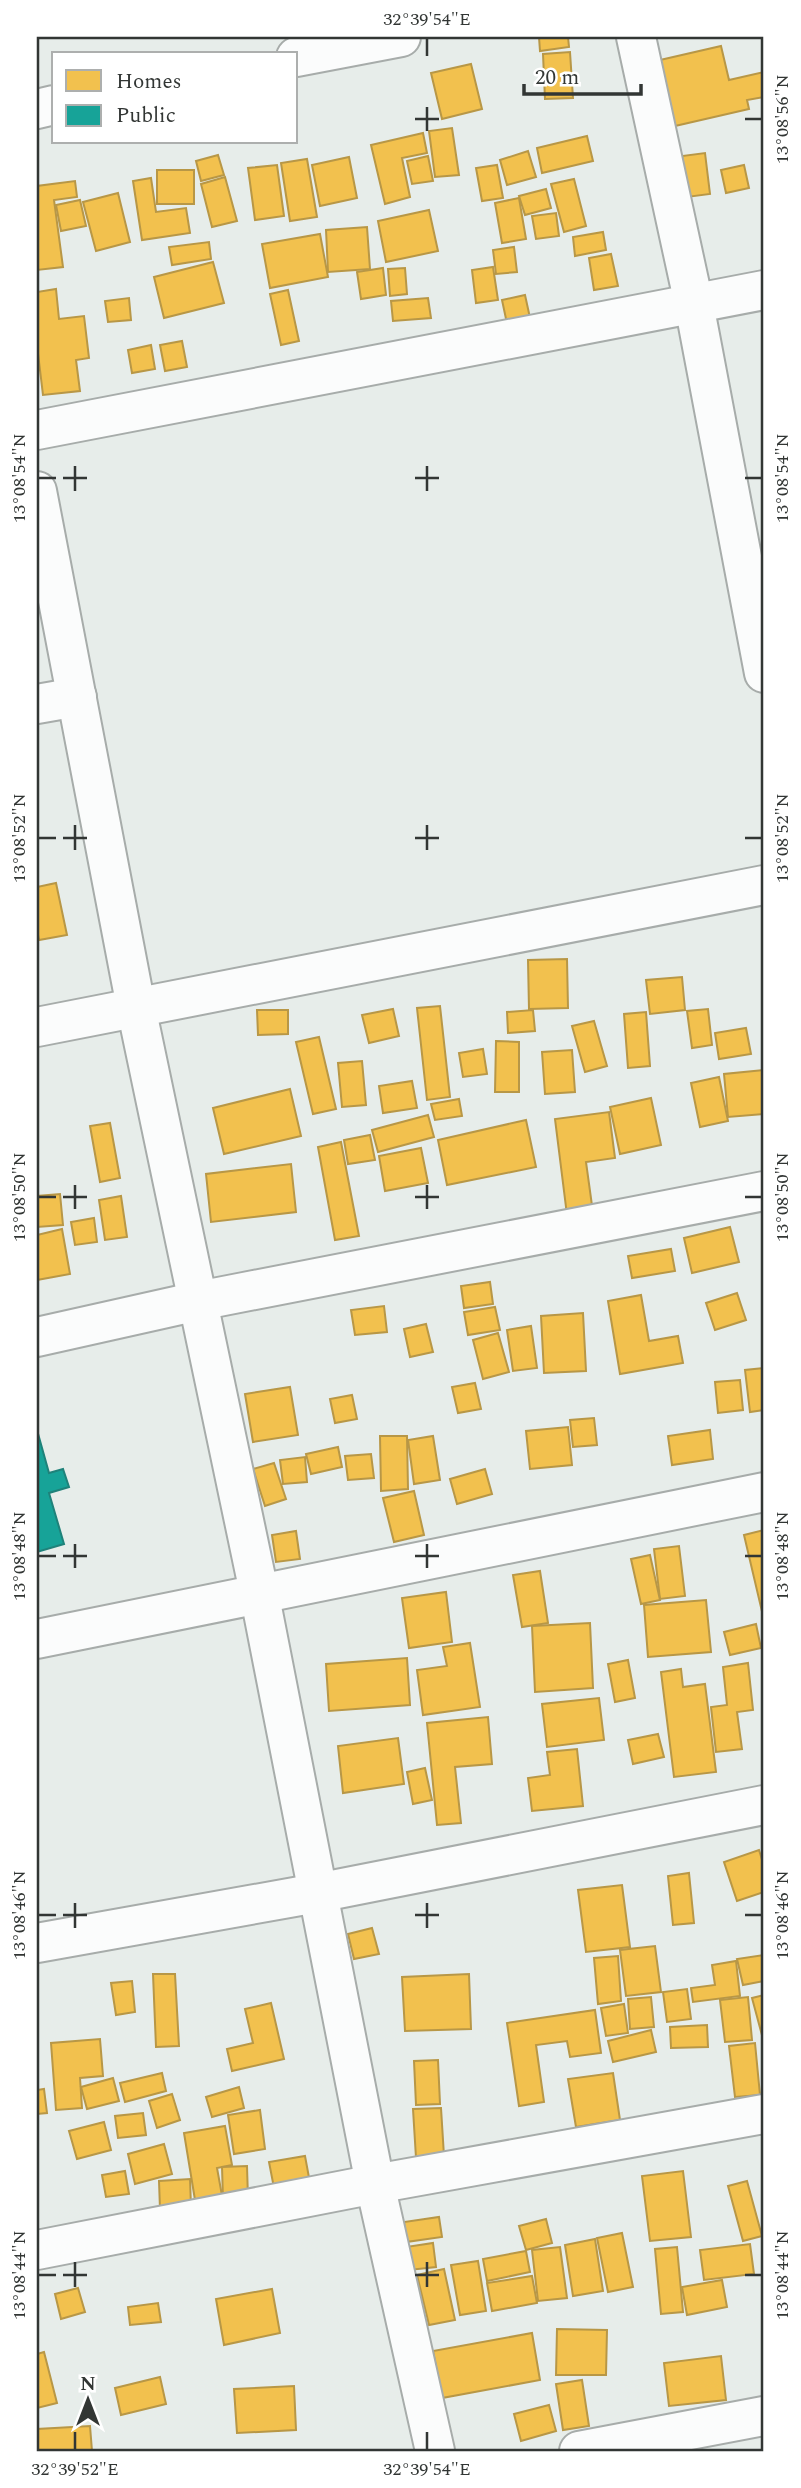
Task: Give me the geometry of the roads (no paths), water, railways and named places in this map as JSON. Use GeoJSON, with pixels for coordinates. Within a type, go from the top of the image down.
{"type":"FeatureCollection","features":[{"type":"Feature","properties":{"kind":"street"},"geometry":{"type":"LineString","coordinates":[[298,57],[401,37]]}},
{"type":"Feature","properties":{"kind":"street"},"geometry":{"type":"LineString","coordinates":[[636,37],[694,304],[764,673]]}},
{"type":"Feature","properties":{"kind":"street"},"geometry":{"type":"LineString","coordinates":[[37,430],[764,290]]}},
{"type":"Feature","properties":{"kind":"street"},"geometry":{"type":"LineString","coordinates":[[37,491],[136,1007],[259,1592],[375,2184],[435,2451]]}},
{"type":"Feature","properties":{"kind":"street"},"geometry":{"type":"LineString","coordinates":[[37,704],[77,696]]}},
{"type":"Feature","properties":{"kind":"street"},"geometry":{"type":"LineString","coordinates":[[37,1027],[764,885]]}},
{"type":"Feature","properties":{"kind":"street"},"geometry":{"type":"LineString","coordinates":[[37,1337],[198,1301],[764,1191]]}},
{"type":"Feature","properties":{"kind":"street"},"geometry":{"type":"LineString","coordinates":[[37,1639],[764,1492]]}},
{"type":"Feature","properties":{"kind":"street"},"geometry":{"type":"LineString","coordinates":[[37,1943],[317,1894],[764,1805]]}},
{"type":"Feature","properties":{"kind":"street"},"geometry":{"type":"LineString","coordinates":[[37,2250],[375,2184],[764,2114]]}},
{"type":"Feature","properties":{"kind":"street"},"geometry":{"type":"LineString","coordinates":[[579,2451],[764,2416]]}}]}
